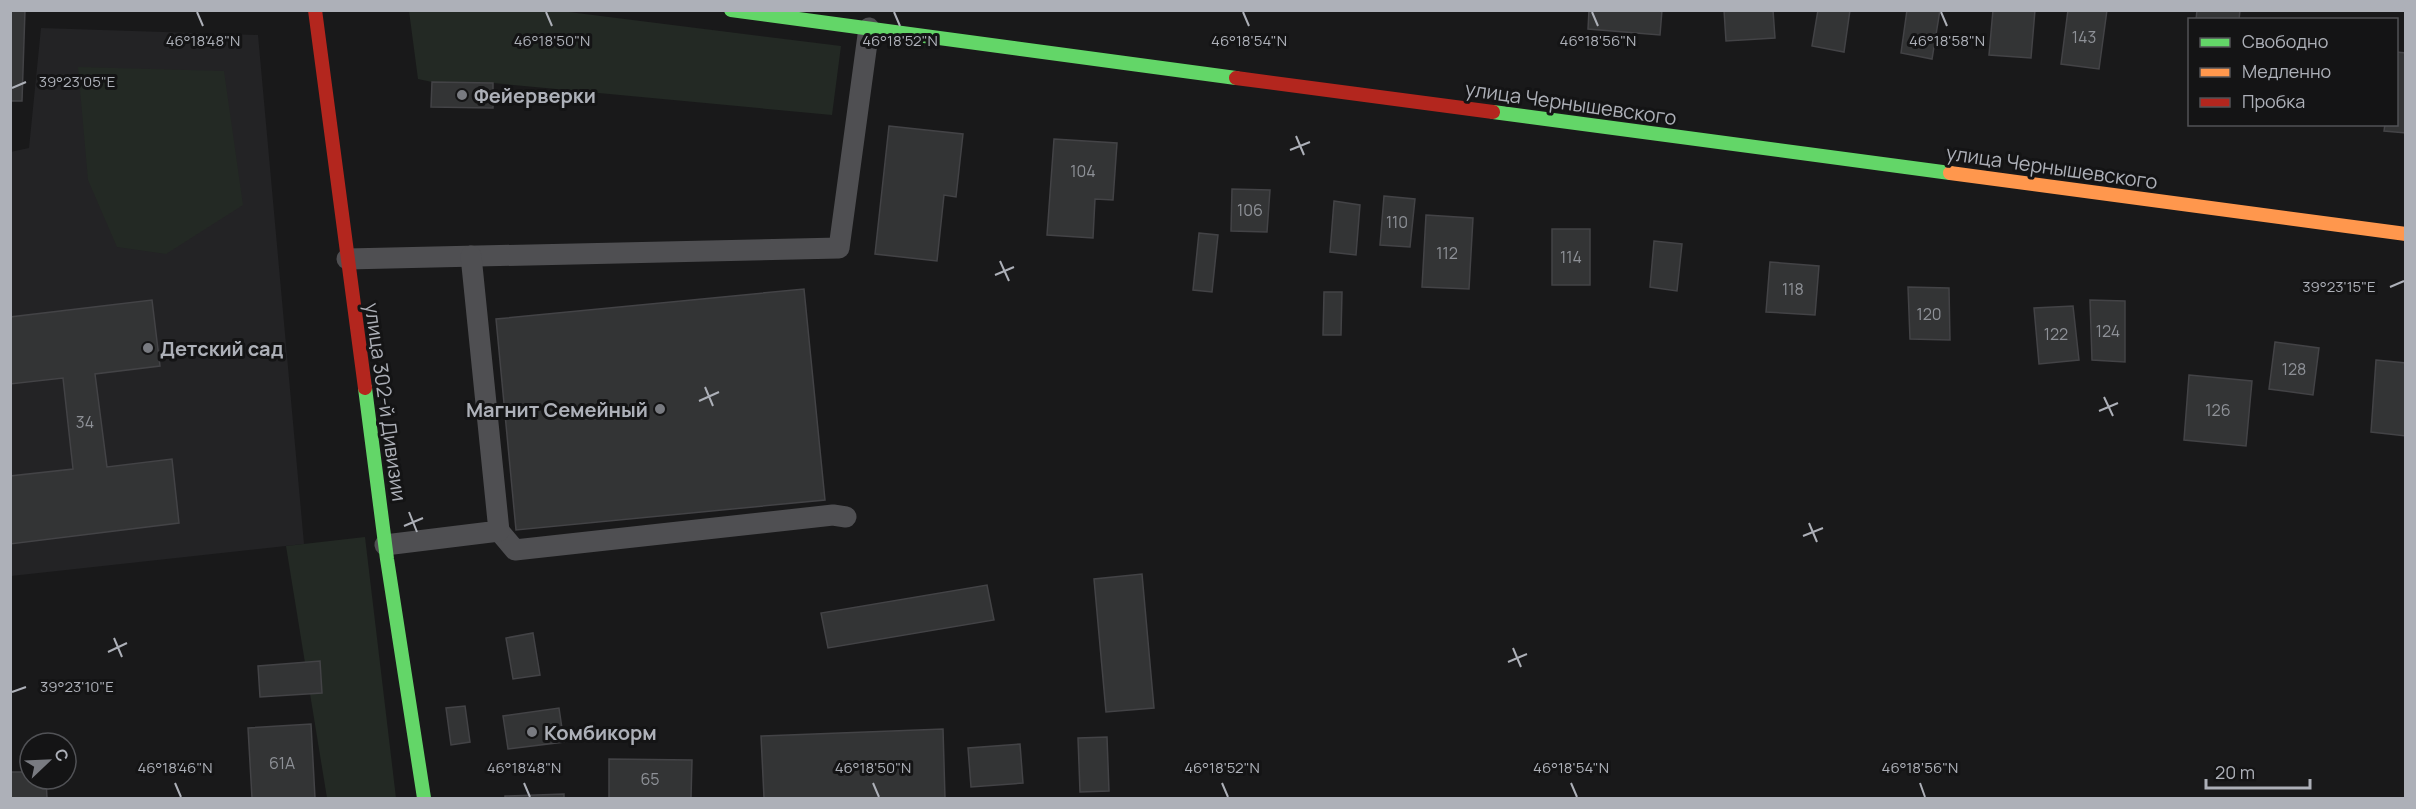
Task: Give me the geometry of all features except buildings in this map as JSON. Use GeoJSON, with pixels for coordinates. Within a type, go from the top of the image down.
{"type":"FeatureCollection","features":[{"type":"Feature","properties":{"kind":"street","name":"улица 302-й Дивизии"},"geometry":{"type":"LineString","coordinates":[[315,10],[385,545],[424,798]]}},
{"type":"Feature","properties":{"kind":"street","name":"улица Чернышевского"},"geometry":{"type":"LineString","coordinates":[[730,10],[2406,234]]}},
{"type":"Feature","properties":{"kind":"lane"},"geometry":{"type":"LineString","coordinates":[[347,259],[839,248],[869,28]]}},
{"type":"Feature","properties":{"kind":"lane"},"geometry":{"type":"LineString","coordinates":[[471,256],[499,531],[515,550],[833,515],[846,517]]}},
{"type":"Feature","properties":{"kind":"lane"},"geometry":{"type":"LineString","coordinates":[[385,545],[499,531]]}},
{"type":"Feature","properties":{"kind":"shaded area"},"geometry":{"type":"Polygon","coordinates":[[[409,11],[561,11],[841,46],[832,115],[493,83],[432,82],[418,79],[409,11]]]}},
{"type":"Feature","properties":{"kind":"shaded area","name":"Детский сад"},"geometry":{"type":"Polygon","coordinates":[[[41,28],[258,35],[304,544],[11,576],[10,152],[29,148],[41,28]]]}},
{"type":"Feature","properties":{"kind":"shaded area"},"geometry":{"type":"Polygon","coordinates":[[[78,67],[224,71],[243,205],[166,254],[117,247],[88,180],[78,67]]]}},
{"type":"Feature","properties":{"kind":"shaded area"},"geometry":{"type":"Polygon","coordinates":[[[365,537],[396,798],[327,798],[286,546],[365,537]]]}},
{"type":"Feature","properties":{"kind":"traffic: fast"},"geometry":{"type":"LineString","coordinates":[[731,10],[1236,78]]}},
{"type":"Feature","properties":{"kind":"traffic: fast"},"geometry":{"type":"LineString","coordinates":[[1493,112],[1950,173]]}},
{"type":"Feature","properties":{"kind":"traffic: fast"},"geometry":{"type":"LineString","coordinates":[[365,388],[387,559],[424,798]]}},
{"type":"Feature","properties":{"kind":"traffic: slow"},"geometry":{"type":"LineString","coordinates":[[1950,173],[2406,234]]}},
{"type":"Feature","properties":{"kind":"traffic: jam"},"geometry":{"type":"LineString","coordinates":[[315,10],[365,388]]}},
{"type":"Feature","properties":{"kind":"traffic: jam"},"geometry":{"type":"LineString","coordinates":[[1236,78],[1493,112]]}},
{"type":"Feature","properties":{"kind":"place","name":"Фейерверки"},"geometry":{"type":"Point","coordinates":[462,95]}},
{"type":"Feature","properties":{"kind":"place","name":"Детский сад"},"geometry":{"type":"Point","coordinates":[148,348]}},
{"type":"Feature","properties":{"kind":"place","name":"Магнит Семейный"},"geometry":{"type":"Point","coordinates":[660,409]}},
{"type":"Feature","properties":{"kind":"place","name":"Комбикорм"},"geometry":{"type":"Point","coordinates":[532,732]}}]}
